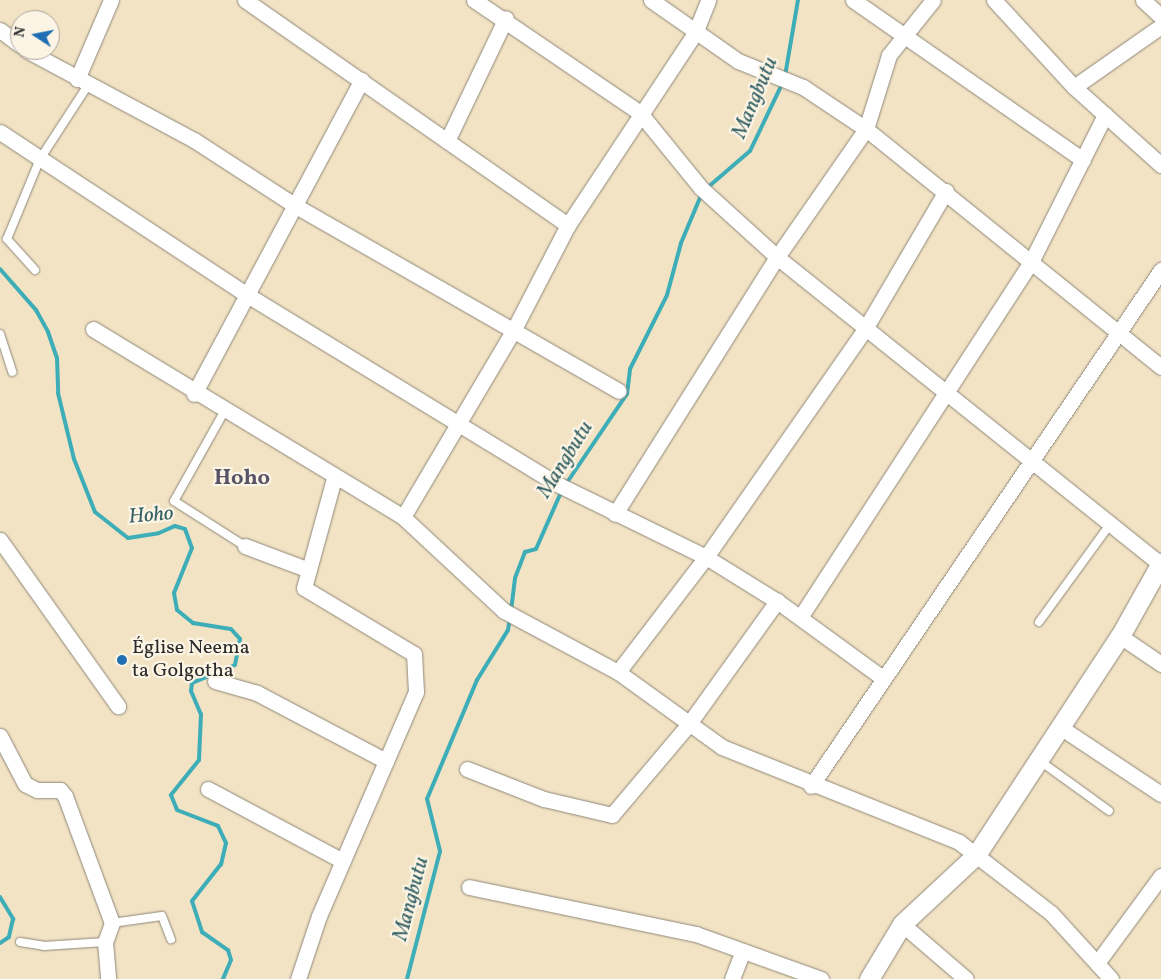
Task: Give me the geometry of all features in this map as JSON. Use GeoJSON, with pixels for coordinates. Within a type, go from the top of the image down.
{"type":"FeatureCollection","features":[{"type":"Feature","properties":{"kind":"street"},"geometry":{"type":"LineString","coordinates":[[83,82],[110,0]]}},
{"type":"Feature","properties":{"kind":"street"},"geometry":{"type":"LineString","coordinates":[[245,0],[568,225]]}},
{"type":"Feature","properties":{"kind":"street"},"geometry":{"type":"LineString","coordinates":[[474,0],[495,5],[506,18],[640,113],[701,188],[777,257],[865,329],[1034,459],[1160,563],[1120,636],[976,855],[902,924],[869,979]]}},
{"type":"Feature","properties":{"kind":"street"},"geometry":{"type":"LineString","coordinates":[[651,0],[695,33],[738,61],[783,80],[866,129],[1119,330],[1161,367]]}},
{"type":"Feature","properties":{"kind":"street"},"geometry":{"type":"LineString","coordinates":[[402,517],[513,331],[568,225],[640,113],[695,33],[708,0]]}},
{"type":"Feature","properties":{"kind":"street"},"geometry":{"type":"LineString","coordinates":[[853,0],[1083,160]]}},
{"type":"Feature","properties":{"kind":"street"},"geometry":{"type":"LineString","coordinates":[[615,514],[777,257],[866,129],[889,55],[903,33],[933,0]]}},
{"type":"Feature","properties":{"kind":"street"},"geometry":{"type":"LineString","coordinates":[[994,0],[1074,86],[1161,165]]}},
{"type":"Feature","properties":{"kind":"street"},"geometry":{"type":"LineString","coordinates":[[1143,0],[1161,17]]}},
{"type":"Feature","properties":{"kind":"street"},"geometry":{"type":"LineString","coordinates":[[448,141],[506,18]]}},
{"type":"Feature","properties":{"kind":"street"},"geometry":{"type":"LineString","coordinates":[[1074,86],[1161,26]]}},
{"type":"Feature","properties":{"kind":"street"},"geometry":{"type":"LineString","coordinates":[[44,60],[194,140],[294,205],[619,391]]}},
{"type":"Feature","properties":{"kind":"street"},"geometry":{"type":"LineString","coordinates":[[194,394],[244,293],[362,80]]}},
{"type":"Feature","properties":{"kind":"street"},"geometry":{"type":"LineString","coordinates":[[801,616],[948,393],[1031,262],[1105,115]]}},
{"type":"Feature","properties":{"kind":"street"},"geometry":{"type":"LineString","coordinates":[[0,132],[244,293],[555,483],[706,557],[777,601],[801,616],[884,680]]}},
{"type":"Feature","properties":{"kind":"street"},"geometry":{"type":"LineString","coordinates":[[618,672],[706,557],[865,329],[946,191]]}},
{"type":"Feature","properties":{"kind":"street"},"geometry":{"type":"LineString","coordinates":[[812,786],[1161,270]]}},
{"type":"Feature","properties":{"kind":"street"},"geometry":{"type":"LineString","coordinates":[[93,329],[194,394],[402,517],[510,612],[618,672],[688,725],[722,746],[812,786],[959,842],[1051,913],[1111,979]]}},
{"type":"Feature","properties":{"kind":"street"},"geometry":{"type":"LineString","coordinates":[[298,979],[343,861],[416,692],[414,654],[304,588],[334,478]]}},
{"type":"Feature","properties":{"kind":"street"},"geometry":{"type":"LineString","coordinates":[[0,540],[118,706]]}},
{"type":"Feature","properties":{"kind":"street"},"geometry":{"type":"LineString","coordinates":[[245,546],[309,570]]}},
{"type":"Feature","properties":{"kind":"street"},"geometry":{"type":"LineString","coordinates":[[467,769],[544,799],[612,815],[688,725],[777,601]]}},
{"type":"Feature","properties":{"kind":"street"},"geometry":{"type":"LineString","coordinates":[[1120,636],[1161,664]]}},
{"type":"Feature","properties":{"kind":"street"},"geometry":{"type":"LineString","coordinates":[[215,681],[257,693],[386,761]]}},
{"type":"Feature","properties":{"kind":"street"},"geometry":{"type":"LineString","coordinates":[[1060,727],[1161,794]]}},
{"type":"Feature","properties":{"kind":"street"},"geometry":{"type":"LineString","coordinates":[[0,736],[25,784],[37,790],[60,790],[65,796],[112,923],[105,942],[108,979]]}},
{"type":"Feature","properties":{"kind":"street"},"geometry":{"type":"LineString","coordinates":[[208,789],[343,861]]}},
{"type":"Feature","properties":{"kind":"street"},"geometry":{"type":"LineString","coordinates":[[1097,963],[1161,876]]}},
{"type":"Feature","properties":{"kind":"street"},"geometry":{"type":"LineString","coordinates":[[469,887],[696,934],[821,979]]}},
{"type":"Feature","properties":{"kind":"street"},"geometry":{"type":"LineString","coordinates":[[902,924],[966,979]]}},
{"type":"Feature","properties":{"kind":"street"},"geometry":{"type":"LineString","coordinates":[[732,979],[742,951]]}},
{"type":"Feature","properties":{"kind":"lane"},"geometry":{"type":"LineString","coordinates":[[35,270],[7,239],[40,159],[83,82]]}},
{"type":"Feature","properties":{"kind":"lane"},"geometry":{"type":"LineString","coordinates":[[0,334],[12,372]]}},
{"type":"Feature","properties":{"kind":"lane"},"geometry":{"type":"LineString","coordinates":[[224,412],[174,500],[245,546]]}},
{"type":"Feature","properties":{"kind":"lane"},"geometry":{"type":"LineString","coordinates":[[1039,622],[1111,523]]}},
{"type":"Feature","properties":{"kind":"lane"},"geometry":{"type":"LineString","coordinates":[[1039,760],[1109,811]]}},
{"type":"Feature","properties":{"kind":"lane"},"geometry":{"type":"LineString","coordinates":[[112,923],[162,916],[171,939]]}},
{"type":"Feature","properties":{"kind":"lane"},"geometry":{"type":"LineString","coordinates":[[20,942],[44,946],[105,942]]}},
{"type":"Feature","properties":{"kind":"waterway","name":"Mangbutu"},"geometry":{"type":"LineString","coordinates":[[785,76],[798,0]]}},
{"type":"Feature","properties":{"kind":"waterway","name":"Mangbutu"},"geometry":{"type":"LineString","coordinates":[[707,188],[750,151],[783,82]]}},
{"type":"Feature","properties":{"kind":"waterway","name":"Mangbutu"},"geometry":{"type":"LineString","coordinates":[[566,484],[627,394],[630,369],[667,295],[681,243],[702,193]]}},
{"type":"Feature","properties":{"kind":"waterway","name":"Hoho"},"geometry":{"type":"LineString","coordinates":[[0,269],[36,310],[48,332],[57,358],[58,393],[74,459],[95,512],[128,538],[159,533],[175,526],[185,529],[192,548],[174,593],[177,610],[193,623],[231,629],[240,639],[235,665],[192,683],[191,691],[201,714],[199,760],[171,795],[177,810],[218,826],[226,843],[221,864],[192,901],[202,932],[228,950],[231,960],[223,979]]}},
{"type":"Feature","properties":{"kind":"waterway","name":"Mangbutu"},"geometry":{"type":"LineString","coordinates":[[511,611],[515,578],[525,552],[536,549],[562,490]]}},
{"type":"Feature","properties":{"kind":"waterway","name":"Mangbutu"},"geometry":{"type":"LineString","coordinates":[[407,979],[440,851],[427,799],[477,680],[508,630],[510,618]]}},
{"type":"Feature","properties":{"kind":"waterway"},"geometry":{"type":"LineString","coordinates":[[0,897],[13,919],[9,937],[0,943]]}},
{"type":"Feature","properties":{"kind":"place","name":"Église Neema ta Golgotha"},"geometry":{"type":"Point","coordinates":[122,660]}},
{"type":"Feature","properties":{"kind":"district","name":"Hoho"},"geometry":{"type":"Point","coordinates":[242,479]}}]}
